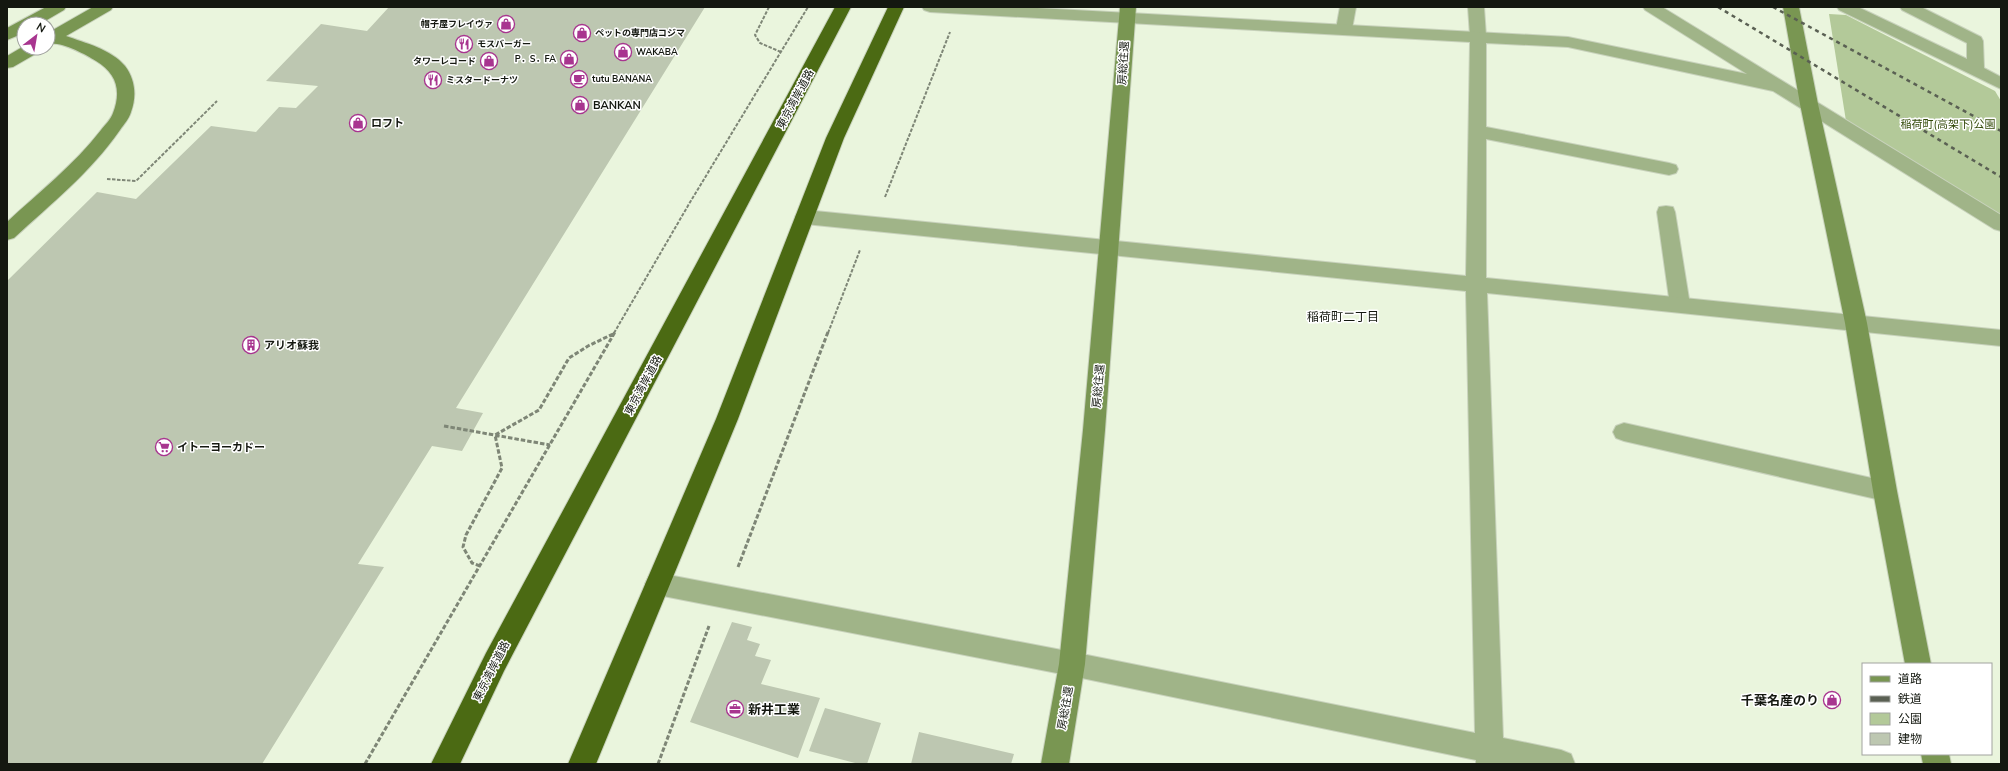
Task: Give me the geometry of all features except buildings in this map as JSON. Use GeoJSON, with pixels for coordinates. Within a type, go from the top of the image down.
{"type":"FeatureCollection","features":[{"type":"Feature","properties":{"kind":"highway","name":"東京湾岸道路"},"geometry":{"type":"LineString","coordinates":[[445,764],[499,655],[843,7]]}},
{"type":"Feature","properties":{"kind":"highway"},"geometry":{"type":"LineString","coordinates":[[582,764],[727,419],[834,138],[896,7]]}},
{"type":"Feature","properties":{"kind":"street"},"geometry":{"type":"LineString","coordinates":[[42,16],[58,7]]}},
{"type":"Feature","properties":{"kind":"street"},"geometry":{"type":"LineString","coordinates":[[56,34],[105,7]]}},
{"type":"Feature","properties":{"kind":"street"},"geometry":{"type":"LineString","coordinates":[[930,7],[1127,12],[1344,29],[1568,42],[1782,87]]}},
{"type":"Feature","properties":{"kind":"street"},"geometry":{"type":"LineString","coordinates":[[1651,7],[2001,224]]}},
{"type":"Feature","properties":{"kind":"street"},"geometry":{"type":"LineString","coordinates":[[1791,7],[1809,104],[1856,323],[1885,492],[1918,663]]}},
{"type":"Feature","properties":{"kind":"street"},"geometry":{"type":"LineString","coordinates":[[1845,7],[1976,70],[2001,84]]}},
{"type":"Feature","properties":{"kind":"street"},"geometry":{"type":"LineString","coordinates":[[1908,7],[1975,41],[1976,70]]}},
{"type":"Feature","properties":{"kind":"street","name":"房総往還"},"geometry":{"type":"LineString","coordinates":[[1055,764],[1072,664],[1110,247],[1127,12]]}},
{"type":"Feature","properties":{"kind":"street"},"geometry":{"type":"LineString","coordinates":[[7,35],[16,30]]}},
{"type":"Feature","properties":{"kind":"street"},"geometry":{"type":"LineString","coordinates":[[1478,36],[1476,285],[1490,757]]}},
{"type":"Feature","properties":{"kind":"street"},"geometry":{"type":"LineString","coordinates":[[7,233],[84,161],[106,137],[122,113],[126,92],[123,76],[114,65],[98,55],[56,39]]}},
{"type":"Feature","properties":{"kind":"street"},"geometry":{"type":"LineString","coordinates":[[7,63],[19,56]]}},
{"type":"Feature","properties":{"kind":"street"},"geometry":{"type":"LineString","coordinates":[[1478,131],[1669,169]]}},
{"type":"Feature","properties":{"kind":"street"},"geometry":{"type":"LineString","coordinates":[[805,217],[2001,338]]}},
{"type":"Feature","properties":{"kind":"street"},"geometry":{"type":"LineString","coordinates":[[658,584],[1072,664],[1490,757],[1561,764]]}},
{"type":"Feature","properties":{"kind":"lane"},"geometry":{"type":"LineString","coordinates":[[1344,29],[1348,7]]}},
{"type":"Feature","properties":{"kind":"lane"},"geometry":{"type":"LineString","coordinates":[[1476,7],[1478,36]]}},
{"type":"Feature","properties":{"kind":"lane"},"geometry":{"type":"LineString","coordinates":[[1666,212],[1680,305]]}},
{"type":"Feature","properties":{"kind":"lane"},"geometry":{"type":"LineString","coordinates":[[1624,432],[1885,492]]}},
{"type":"Feature","properties":{"kind":"path"},"geometry":{"type":"LineString","coordinates":[[769,7],[756,35],[760,43],[781,52]]}},
{"type":"Feature","properties":{"kind":"path"},"geometry":{"type":"LineString","coordinates":[[365,764],[689,204],[808,7]]}},
{"type":"Feature","properties":{"kind":"path"},"geometry":{"type":"LineString","coordinates":[[883,203],[952,26]]}},
{"type":"Feature","properties":{"kind":"path"},"geometry":{"type":"LineString","coordinates":[[101,178],[136,181],[217,101]]}},
{"type":"Feature","properties":{"kind":"path"},"geometry":{"type":"LineString","coordinates":[[738,567],[861,248]]}},
{"type":"Feature","properties":{"kind":"path"},"geometry":{"type":"LineString","coordinates":[[495,435],[539,410],[569,358],[588,346],[614,334]]}},
{"type":"Feature","properties":{"kind":"path"},"geometry":{"type":"LineString","coordinates":[[444,426],[550,444]]}},
{"type":"Feature","properties":{"kind":"path"},"geometry":{"type":"LineString","coordinates":[[480,566],[472,563],[463,547],[466,535],[502,468],[495,435]]}},
{"type":"Feature","properties":{"kind":"path"},"geometry":{"type":"LineString","coordinates":[[658,764],[709,626]]}},
{"type":"Feature","properties":{"kind":"green space","name":"稲荷町(高架下)公園"},"geometry":{"type":"Polygon","coordinates":[[[1829,14],[1846,15],[1995,91],[2001,101],[2001,216],[1846,121],[1829,14]]]}},
{"type":"Feature","properties":{"kind":"railway"},"geometry":{"type":"LineString","coordinates":[[1718,7],[2001,177]]}},
{"type":"Feature","properties":{"kind":"railway"},"geometry":{"type":"LineString","coordinates":[[1773,7],[2001,131]]}},
{"type":"Feature","properties":{"kind":"place","name":"帽子屋フレイヴァ"},"geometry":{"type":"Point","coordinates":[506,24]}},
{"type":"Feature","properties":{"kind":"place","name":"ペットの専門店コジマ"},"geometry":{"type":"Point","coordinates":[582,33]}},
{"type":"Feature","properties":{"kind":"place","name":"モスバーガー"},"geometry":{"type":"Point","coordinates":[464,44]}},
{"type":"Feature","properties":{"kind":"place","name":"WAKABA"},"geometry":{"type":"Point","coordinates":[623,52]}},
{"type":"Feature","properties":{"kind":"place","name":"P．S．FA"},"geometry":{"type":"Point","coordinates":[569,59]}},
{"type":"Feature","properties":{"kind":"place","name":"タワーレコード"},"geometry":{"type":"Point","coordinates":[489,61]}},
{"type":"Feature","properties":{"kind":"place","name":"tutu BANANA"},"geometry":{"type":"Point","coordinates":[579,79]}},
{"type":"Feature","properties":{"kind":"place","name":"ミスタードーナツ"},"geometry":{"type":"Point","coordinates":[433,80]}},
{"type":"Feature","properties":{"kind":"place","name":"BANKAN"},"geometry":{"type":"Point","coordinates":[580,105]}},
{"type":"Feature","properties":{"kind":"place","name":"ロフト"},"geometry":{"type":"Point","coordinates":[358,123]}},
{"type":"Feature","properties":{"kind":"place","name":"アリオ蘇我"},"geometry":{"type":"Point","coordinates":[251,345]}},
{"type":"Feature","properties":{"kind":"place","name":"イトーヨーカドー"},"geometry":{"type":"Point","coordinates":[164,447]}},
{"type":"Feature","properties":{"kind":"place","name":"千葉名産のり"},"geometry":{"type":"Point","coordinates":[1832,700]}},
{"type":"Feature","properties":{"kind":"place","name":"新井工業"},"geometry":{"type":"Point","coordinates":[735,709]}},
{"type":"Feature","properties":{"kind":"district","name":"稲荷町二丁目"},"geometry":{"type":"Point","coordinates":[1343,317]}}]}
